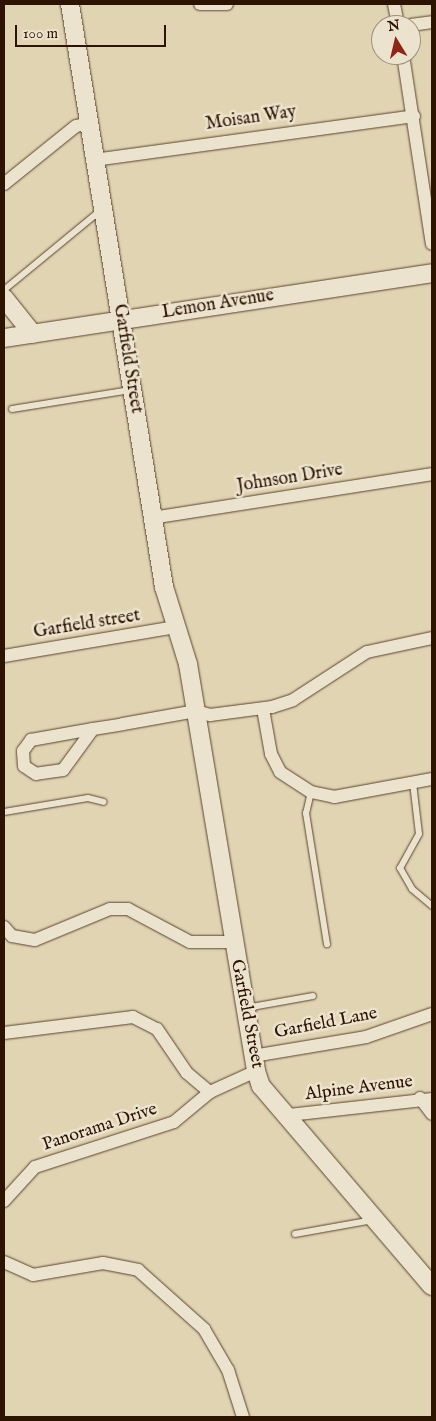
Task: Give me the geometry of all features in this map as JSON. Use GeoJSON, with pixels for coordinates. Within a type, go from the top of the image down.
{"type":"FeatureCollection","features":[{"type":"Feature","properties":{"kind":"street","name":"Garfield Street"},"geometry":{"type":"LineString","coordinates":[[70,4],[164,588],[176,627],[196,712],[232,942],[254,1064],[261,1086],[289,1115],[432,1286]]}},
{"type":"Feature","properties":{"kind":"street"},"geometry":{"type":"LineString","coordinates":[[200,4],[227,4]]}},
{"type":"Feature","properties":{"kind":"street"},"geometry":{"type":"LineString","coordinates":[[405,65],[432,244]]}},
{"type":"Feature","properties":{"kind":"street","name":"Moisan Way"},"geometry":{"type":"LineString","coordinates":[[94,160],[414,116]]}},
{"type":"Feature","properties":{"kind":"street"},"geometry":{"type":"LineString","coordinates":[[4,184],[76,126],[89,123]]}},
{"type":"Feature","properties":{"kind":"street","name":"Lemon Avenue"},"geometry":{"type":"LineString","coordinates":[[4,338],[432,273]]}},
{"type":"Feature","properties":{"kind":"street"},"geometry":{"type":"LineString","coordinates":[[4,298],[33,334]]}},
{"type":"Feature","properties":{"kind":"street","name":"Johnson Drive"},"geometry":{"type":"LineString","coordinates":[[152,518],[432,474]]}},
{"type":"Feature","properties":{"kind":"street","name":"Garfield street"},"geometry":{"type":"LineString","coordinates":[[4,656],[176,627]]}},
{"type":"Feature","properties":{"kind":"street"},"geometry":{"type":"LineString","coordinates":[[92,729],[63,770],[36,774],[24,766],[23,751],[31,740],[92,729],[196,712],[210,715],[263,709],[293,700],[367,652],[432,638]]}},
{"type":"Feature","properties":{"kind":"street"},"geometry":{"type":"LineString","coordinates":[[263,709],[271,754],[280,772],[311,792],[334,797],[432,779]]}},
{"type":"Feature","properties":{"kind":"street"},"geometry":{"type":"LineString","coordinates":[[4,927],[12,936],[35,940],[110,909],[128,909],[190,942],[232,942]]}},
{"type":"Feature","properties":{"kind":"street","name":"Garfield Lane"},"geometry":{"type":"LineString","coordinates":[[254,1064],[366,1037],[432,1014]]}},
{"type":"Feature","properties":{"kind":"street"},"geometry":{"type":"LineString","coordinates":[[4,1032],[132,1017],[157,1029],[187,1073],[210,1092],[254,1064]]}},
{"type":"Feature","properties":{"kind":"street","name":"Panorama Drive"},"geometry":{"type":"LineString","coordinates":[[4,1201],[35,1167],[174,1122],[210,1092]]}},
{"type":"Feature","properties":{"kind":"street"},"geometry":{"type":"LineString","coordinates":[[426,1099],[432,1114]]}},
{"type":"Feature","properties":{"kind":"street","name":"Alpine Avenue"},"geometry":{"type":"LineString","coordinates":[[289,1115],[426,1099]]}},
{"type":"Feature","properties":{"kind":"street"},"geometry":{"type":"LineString","coordinates":[[4,1262],[32,1275],[103,1263],[138,1270],[204,1328],[228,1370],[243,1417]]}},
{"type":"Feature","properties":{"kind":"lane"},"geometry":{"type":"LineString","coordinates":[[4,290],[102,210]]}},
{"type":"Feature","properties":{"kind":"lane"},"geometry":{"type":"LineString","coordinates":[[12,409],[132,389]]}},
{"type":"Feature","properties":{"kind":"lane"},"geometry":{"type":"LineString","coordinates":[[413,782],[419,834],[400,868],[412,889],[432,906]]}},
{"type":"Feature","properties":{"kind":"lane"},"geometry":{"type":"LineString","coordinates":[[311,792],[308,830],[327,944]]}},
{"type":"Feature","properties":{"kind":"lane"},"geometry":{"type":"LineString","coordinates":[[4,812],[88,798],[104,802]]}},
{"type":"Feature","properties":{"kind":"lane"},"geometry":{"type":"LineString","coordinates":[[245,1008],[313,996]]}},
{"type":"Feature","properties":{"kind":"lane"},"geometry":{"type":"LineString","coordinates":[[295,1234],[377,1219]]}}]}
